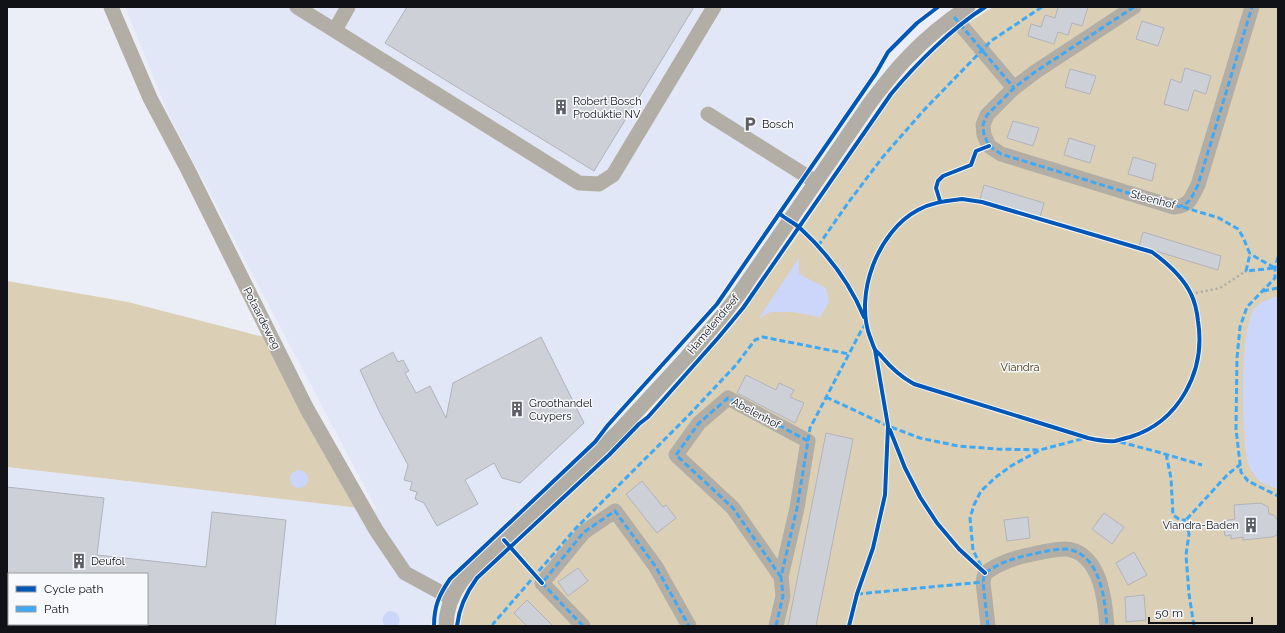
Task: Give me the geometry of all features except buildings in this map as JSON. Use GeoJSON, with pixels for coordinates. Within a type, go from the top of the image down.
{"type":"FeatureCollection","features":[{"type":"Feature","properties":{"kind":"street","name":"Potaardeweg"},"geometry":{"type":"LineString","coordinates":[[111,7],[150,98],[307,409],[376,530],[405,573],[451,598]]}},
{"type":"Feature","properties":{"kind":"street"},"geometry":{"type":"LineString","coordinates":[[297,7],[579,182],[599,184],[613,175],[714,7]]}},
{"type":"Feature","properties":{"kind":"street"},"geometry":{"type":"LineString","coordinates":[[335,30],[348,7]]}},
{"type":"Feature","properties":{"kind":"street","name":"Hamelendreef"},"geometry":{"type":"LineString","coordinates":[[446,626],[446,616],[451,598],[456,588],[468,574],[617,433],[686,358],[739,294],[886,82],[909,56],[934,33],[968,7]]}},
{"type":"Feature","properties":{"kind":"street","name":"Steenhof"},"geometry":{"type":"LineString","coordinates":[[1134,7],[1035,72],[1014,88],[987,115],[983,125],[984,135],[989,146],[1001,154],[1174,207],[1182,206],[1190,201],[1198,185],[1252,7]]}},
{"type":"Feature","properties":{"kind":"street"},"geometry":{"type":"LineString","coordinates":[[954,17],[1014,88]]}},
{"type":"Feature","properties":{"kind":"street"},"geometry":{"type":"LineString","coordinates":[[708,114],[816,182]]}},
{"type":"Feature","properties":{"kind":"street","name":"Abelenhof"},"geometry":{"type":"LineString","coordinates":[[776,626],[783,596],[781,577],[797,508],[808,441],[728,398],[699,423],[676,455],[733,508],[781,577]]}},
{"type":"Feature","properties":{"kind":"street"},"geometry":{"type":"LineString","coordinates":[[583,626],[542,583],[584,532],[615,511],[656,567],[689,626]]}},
{"type":"Feature","properties":{"kind":"street"},"geometry":{"type":"LineString","coordinates":[[988,626],[983,582],[985,573],[997,565],[1017,558],[1044,551],[1071,549],[1084,556],[1093,567],[1102,586],[1106,607],[1107,626]]}},
{"type":"Feature","properties":{"kind":"path"},"geometry":{"type":"LineString","coordinates":[[1191,294],[1220,288],[1246,271]]}},
{"type":"Feature","properties":{"kind":"path"},"geometry":{"type":"LineString","coordinates":[[1187,288],[1193,299]]}},
{"type":"Feature","properties":{"kind":"shaded area"},"geometry":{"type":"Polygon","coordinates":[[[125,7],[934,7],[907,29],[884,53],[876,70],[739,271],[700,319],[596,437],[447,578],[436,597],[430,626],[7,626],[7,467],[377,510],[168,113],[125,7]]]}},
{"type":"Feature","properties":{"kind":"green space","name":"Viandra"},"geometry":{"type":"Polygon","coordinates":[[[993,7],[1278,7],[1278,626],[460,626],[466,598],[483,575],[649,419],[734,324],[793,242],[890,99],[909,76],[932,52],[953,34],[993,7]]]}},
{"type":"Feature","properties":{"kind":"green space"},"geometry":{"type":"Polygon","coordinates":[[[7,281],[128,302],[264,337],[359,508],[7,467],[7,281]]]}},
{"type":"Feature","properties":{"kind":"water"},"geometry":{"type":"Polygon","coordinates":[[[799,258],[799,274],[826,288],[829,302],[820,317],[793,312],[771,312],[759,318],[799,258]]]}},
{"type":"Feature","properties":{"kind":"water"},"geometry":{"type":"Polygon","coordinates":[[[1274,297],[1278,297],[1278,489],[1261,482],[1249,466],[1245,446],[1243,405],[1244,358],[1246,336],[1250,319],[1257,306],[1274,297]]]}},
{"type":"Feature","properties":{"kind":"water"},"geometry":{"type":"Polygon","coordinates":[[[299,470],[305,473],[308,479],[305,485],[299,488],[293,485],[290,479],[293,473],[299,470]]]}},
{"type":"Feature","properties":{"kind":"water"},"geometry":{"type":"Polygon","coordinates":[[[389,611],[397,614],[400,620],[398,626],[384,626],[383,617],[389,611]]]}},
{"type":"Feature","properties":{"kind":"marked path"},"geometry":{"type":"LineString","coordinates":[[818,246],[882,158],[924,110],[991,41],[1042,7]]}},
{"type":"Feature","properties":{"kind":"marked path"},"geometry":{"type":"LineString","coordinates":[[1134,7],[1035,72],[1014,88],[987,115],[983,125],[984,135],[989,146],[1001,154],[1174,207],[1184,205],[1192,197],[1198,185],[1252,7]]}},
{"type":"Feature","properties":{"kind":"marked path"},"geometry":{"type":"LineString","coordinates":[[954,17],[1014,88]]}},
{"type":"Feature","properties":{"kind":"marked path"},"geometry":{"type":"LineString","coordinates":[[1183,207],[1219,218],[1238,229],[1250,254],[1246,271],[1275,268],[1250,254]]}},
{"type":"Feature","properties":{"kind":"marked path"},"geometry":{"type":"LineString","coordinates":[[1278,257],[1275,268],[1275,278],[1247,307],[1240,327],[1237,358],[1236,429],[1241,472],[1248,481],[1278,496]]}},
{"type":"Feature","properties":{"kind":"marked path"},"geometry":{"type":"LineString","coordinates":[[1263,291],[1278,288]]}},
{"type":"Feature","properties":{"kind":"marked path"},"geometry":{"type":"LineString","coordinates":[[808,441],[810,428],[867,322]]}},
{"type":"Feature","properties":{"kind":"marked path"},"geometry":{"type":"LineString","coordinates":[[493,626],[493,624],[576,528],[688,416],[736,365],[755,340],[763,337],[849,354]]}},
{"type":"Feature","properties":{"kind":"marked path"},"geometry":{"type":"LineString","coordinates":[[826,397],[888,426],[920,438],[958,446],[1040,450]]}},
{"type":"Feature","properties":{"kind":"marked path"},"geometry":{"type":"LineString","coordinates":[[776,626],[783,596],[781,577],[797,508],[808,441],[728,398],[699,423],[676,455],[733,508],[781,577]]}},
{"type":"Feature","properties":{"kind":"marked path"},"geometry":{"type":"LineString","coordinates":[[981,566],[973,550],[970,518],[974,505],[981,491],[1011,466],[1040,450],[1085,438]]}},
{"type":"Feature","properties":{"kind":"marked path"},"geometry":{"type":"LineString","coordinates":[[1120,442],[1202,465]]}},
{"type":"Feature","properties":{"kind":"marked path"},"geometry":{"type":"LineString","coordinates":[[1166,454],[1171,478],[1173,515],[1180,520],[1186,520]]}},
{"type":"Feature","properties":{"kind":"marked path"},"geometry":{"type":"LineString","coordinates":[[1194,626],[1189,594],[1186,555],[1189,534],[1186,520],[1228,474],[1241,464]]}},
{"type":"Feature","properties":{"kind":"marked path"},"geometry":{"type":"LineString","coordinates":[[583,626],[542,583],[584,532],[615,511],[656,567],[689,626]]}},
{"type":"Feature","properties":{"kind":"marked path"},"geometry":{"type":"LineString","coordinates":[[988,626],[983,582],[985,573],[1002,563],[1014,559],[1041,552],[1064,549],[1069,549],[1082,555],[1095,571],[1103,593],[1107,626]]}},
{"type":"Feature","properties":{"kind":"marked path"},"geometry":{"type":"LineString","coordinates":[[857,594],[983,582]]}},
{"type":"Feature","properties":{"kind":"cycle path"},"geometry":{"type":"LineString","coordinates":[[434,626],[435,612],[438,601],[450,579],[595,442],[608,425],[717,304],[876,73],[888,52],[917,23],[938,7]]}},
{"type":"Feature","properties":{"kind":"cycle path"},"geometry":{"type":"LineString","coordinates":[[457,626],[459,613],[464,600],[477,578],[648,417],[743,308],[891,94],[935,47],[960,25],[985,7]]}},
{"type":"Feature","properties":{"kind":"cycle path"},"geometry":{"type":"LineString","coordinates":[[940,201],[936,188],[938,181],[943,176],[971,165],[976,151],[989,146]]}},
{"type":"Feature","properties":{"kind":"cycle path"},"geometry":{"type":"LineString","coordinates":[[962,199],[982,202],[1152,252],[1179,276],[1188,288],[1196,307],[1199,340],[1198,358],[1193,376],[1185,392],[1175,407],[1162,420],[1147,430],[1117,441],[1105,441],[1088,438],[914,384],[905,379],[876,351],[870,337],[866,320],[865,302],[873,265],[881,248],[891,233],[904,220],[918,210],[923,207],[945,201],[962,199]]}},
{"type":"Feature","properties":{"kind":"cycle path"},"geometry":{"type":"LineString","coordinates":[[780,214],[800,228],[837,269],[852,292],[864,317]]}},
{"type":"Feature","properties":{"kind":"cycle path"},"geometry":{"type":"LineString","coordinates":[[849,626],[857,594],[873,548],[885,495],[888,426],[875,350]]}},
{"type":"Feature","properties":{"kind":"cycle path"},"geometry":{"type":"LineString","coordinates":[[890,430],[905,468],[920,497],[937,523],[959,549],[985,573]]}},
{"type":"Feature","properties":{"kind":"cycle path"},"geometry":{"type":"LineString","coordinates":[[504,540],[542,583]]}},
{"type":"Feature","properties":{"kind":"place","name":"Robert Bosch Produktie NV"},"geometry":{"type":"Point","coordinates":[561,107]}},
{"type":"Feature","properties":{"kind":"place","name":"Bosch"},"geometry":{"type":"Point","coordinates":[750,124]}},
{"type":"Feature","properties":{"kind":"place","name":"Groothandel Cuypers"},"geometry":{"type":"Point","coordinates":[517,409]}},
{"type":"Feature","properties":{"kind":"place","name":"Viandra-Baden"},"geometry":{"type":"Point","coordinates":[1251,525]}},
{"type":"Feature","properties":{"kind":"place","name":"Deufol"},"geometry":{"type":"Point","coordinates":[79,561]}}]}
